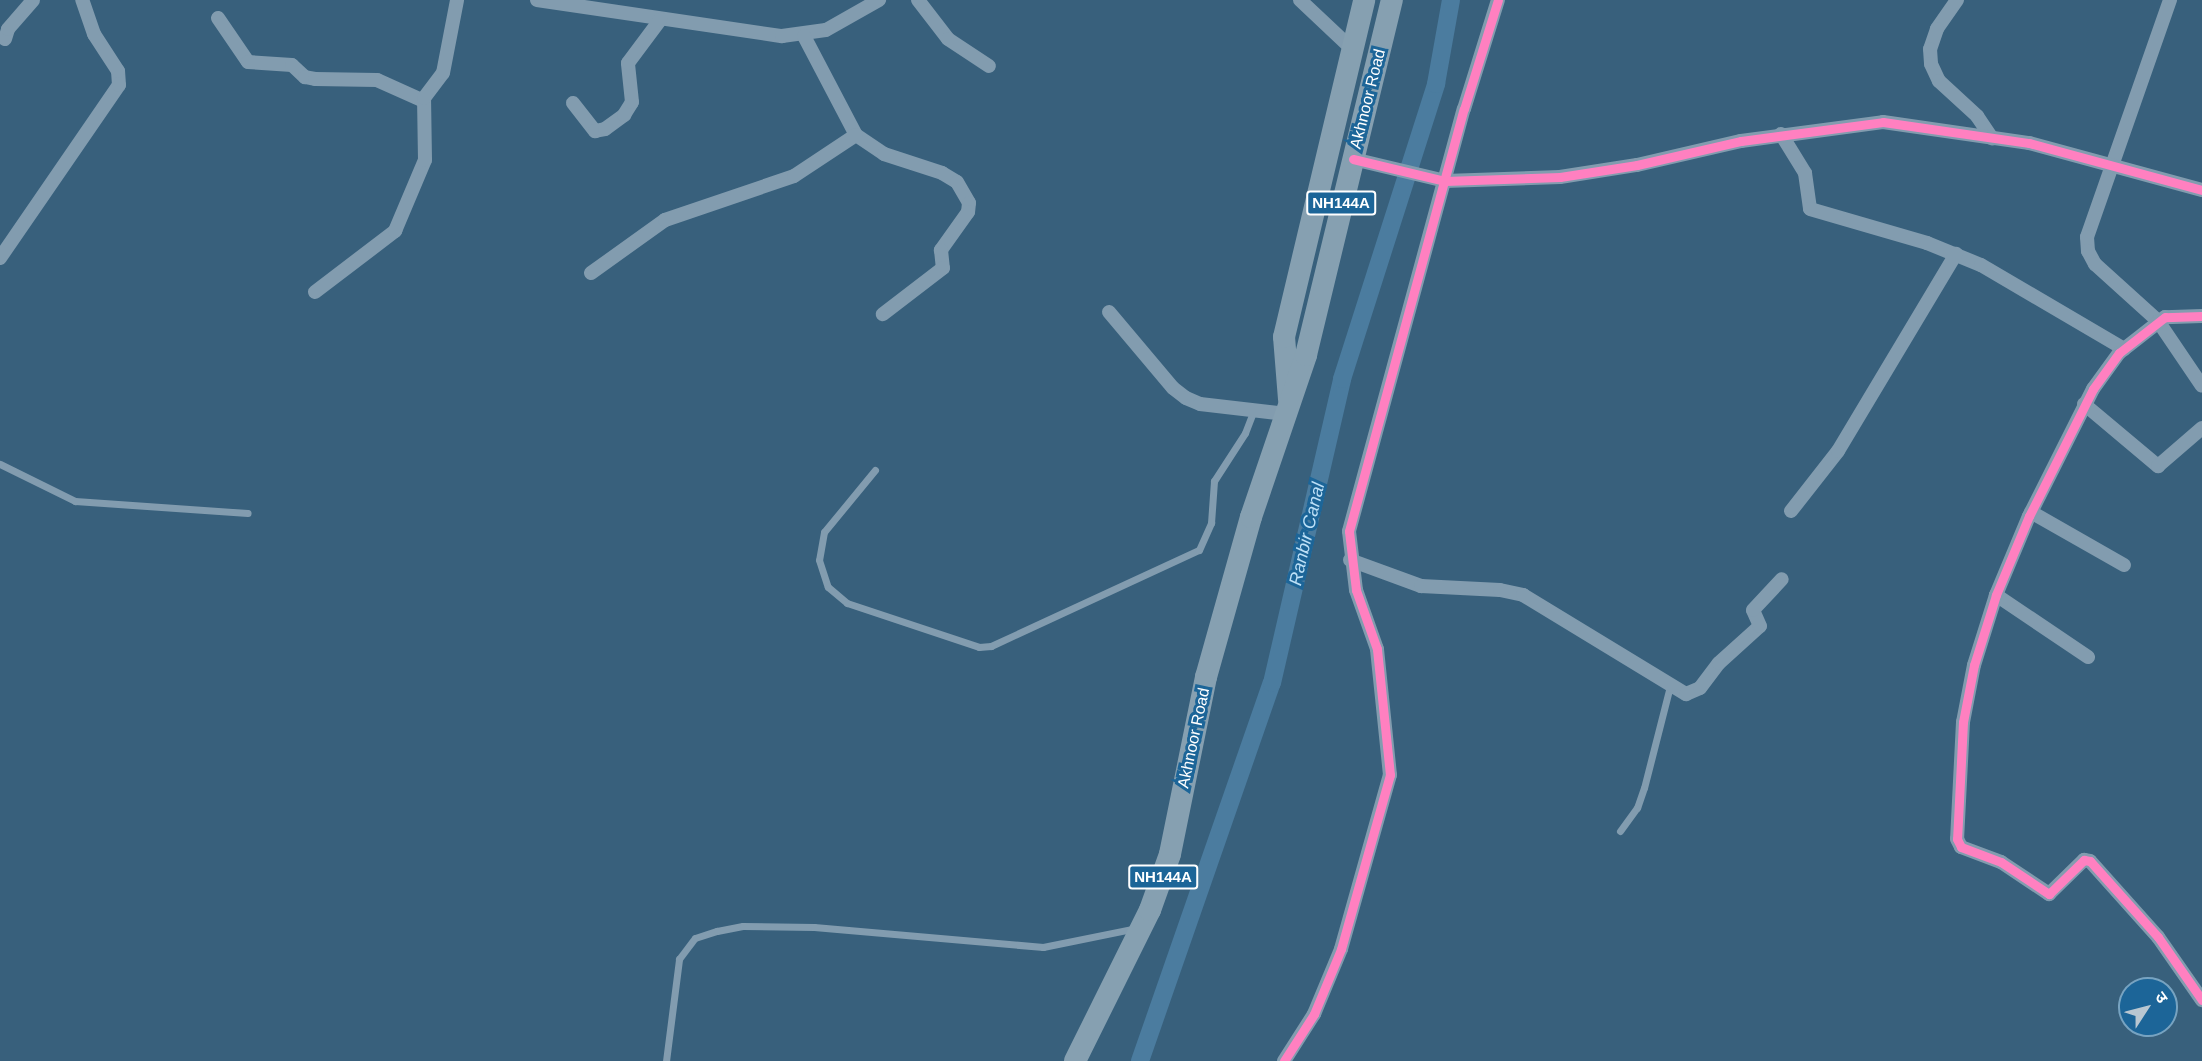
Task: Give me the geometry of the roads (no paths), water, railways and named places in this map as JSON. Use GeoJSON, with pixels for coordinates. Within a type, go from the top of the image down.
{"type":"FeatureCollection","features":[{"type":"Feature","properties":{"kind":"highway","name":"Akhnoor Road"},"geometry":{"type":"LineString","coordinates":[[1288,410],[1284,337],[1364,0]]}},
{"type":"Feature","properties":{"kind":"highway","name":"Akhnoor Road"},"geometry":{"type":"LineString","coordinates":[[1075,1061],[1141,926],[1170,854],[1206,677],[1235,572],[1306,355],[1392,0]]}},
{"type":"Feature","properties":{"kind":"street"},"geometry":{"type":"LineString","coordinates":[[5,39],[8,29],[33,0]]}},
{"type":"Feature","properties":{"kind":"street"},"geometry":{"type":"LineString","coordinates":[[0,258],[119,85],[118,72],[94,34],[82,0]]}},
{"type":"Feature","properties":{"kind":"street"},"geometry":{"type":"LineString","coordinates":[[315,292],[395,231],[425,160],[424,101],[443,73],[457,0]]}},
{"type":"Feature","properties":{"kind":"street"},"geometry":{"type":"LineString","coordinates":[[537,0],[660,20],[782,36],[804,36],[826,30],[879,0]]}},
{"type":"Feature","properties":{"kind":"street"},"geometry":{"type":"LineString","coordinates":[[918,0],[948,39],[989,66]]}},
{"type":"Feature","properties":{"kind":"street"},"geometry":{"type":"LineString","coordinates":[[1300,0],[1352,49]]}},
{"type":"Feature","properties":{"kind":"street"},"geometry":{"type":"LineString","coordinates":[[1284,1061],[1314,1014],[1341,949],[1390,775],[1377,649],[1356,590],[1350,560],[1349,531],[1445,181],[1498,0]]}},
{"type":"Feature","properties":{"kind":"street"},"geometry":{"type":"LineString","coordinates":[[1958,0],[1936,29],[1930,49],[1930,64],[1939,81],[1977,116],[1992,138]]}},
{"type":"Feature","properties":{"kind":"street"},"geometry":{"type":"LineString","coordinates":[[2165,3],[2113,168],[2087,237],[2088,251],[2095,264],[2158,321],[2202,386]]}},
{"type":"Feature","properties":{"kind":"street"},"geometry":{"type":"LineString","coordinates":[[218,18],[248,62],[292,64],[310,79],[376,80],[424,101]]}},
{"type":"Feature","properties":{"kind":"street"},"geometry":{"type":"LineString","coordinates":[[573,103],[595,130],[605,129],[624,115],[632,102],[628,63],[660,20]]}},
{"type":"Feature","properties":{"kind":"street"},"geometry":{"type":"LineString","coordinates":[[804,36],[856,135],[884,154],[942,173],[957,182],[969,203],[968,212],[941,250],[943,268],[883,314]]}},
{"type":"Feature","properties":{"kind":"street"},"geometry":{"type":"LineString","coordinates":[[1353,159],[1415,177],[1445,181],[1560,177],[1637,165],[1781,134],[1883,122],[2029,143],[2113,168],[2202,190]]}},
{"type":"Feature","properties":{"kind":"street"},"geometry":{"type":"LineString","coordinates":[[1781,134],[1805,173],[1810,209],[1956,254],[2046,300],[2124,349]]}},
{"type":"Feature","properties":{"kind":"street"},"geometry":{"type":"LineString","coordinates":[[591,273],[665,220],[794,176],[856,135]]}},
{"type":"Feature","properties":{"kind":"street"},"geometry":{"type":"LineString","coordinates":[[1791,511],[1838,450],[1956,254]]}},
{"type":"Feature","properties":{"kind":"street"},"geometry":{"type":"LineString","coordinates":[[1109,312],[1173,388],[1186,398],[1200,404],[1254,410],[1288,410]]}},
{"type":"Feature","properties":{"kind":"street"},"geometry":{"type":"LineString","coordinates":[[2202,316],[2170,315],[2158,321],[2124,349],[2084,405],[2031,512],[1996,595],[1974,665],[1963,722],[1958,843],[2001,862],[2049,894],[2084,860],[2090,861],[2158,937],[2202,1000]]}},
{"type":"Feature","properties":{"kind":"street"},"geometry":{"type":"LineString","coordinates":[[2084,405],[2158,466],[2202,428]]}},
{"type":"Feature","properties":{"kind":"street"},"geometry":{"type":"LineString","coordinates":[[2031,512],[2124,564]]}},
{"type":"Feature","properties":{"kind":"street"},"geometry":{"type":"LineString","coordinates":[[1350,560],[1421,586],[1500,590],[1523,595],[1686,694],[1700,688],[1719,663],[1760,626],[1753,610],[1782,579]]}},
{"type":"Feature","properties":{"kind":"street"},"geometry":{"type":"LineString","coordinates":[[1996,595],[2088,657]]}},
{"type":"Feature","properties":{"kind":"lane"},"geometry":{"type":"LineString","coordinates":[[875,470],[824,532],[819,560],[828,587],[847,603],[979,647],[991,646],[1200,550],[1211,523],[1214,481],[1245,434],[1254,410]]}},
{"type":"Feature","properties":{"kind":"lane"},"geometry":{"type":"LineString","coordinates":[[0,464],[75,501],[248,513]]}},
{"type":"Feature","properties":{"kind":"lane"},"geometry":{"type":"LineString","coordinates":[[1620,831],[1637,808],[1644,788],[1670,686]]}},
{"type":"Feature","properties":{"kind":"lane"},"geometry":{"type":"LineString","coordinates":[[666,1061],[679,959],[695,938],[717,931],[743,926],[814,927],[1043,947],[1141,926]]}},
{"type":"Feature","properties":{"kind":"waterway","name":"Ranbir Canal"},"geometry":{"type":"LineString","coordinates":[[1140,1061],[1272,683],[1342,379],[1436,84],[1451,0]]}}]}
